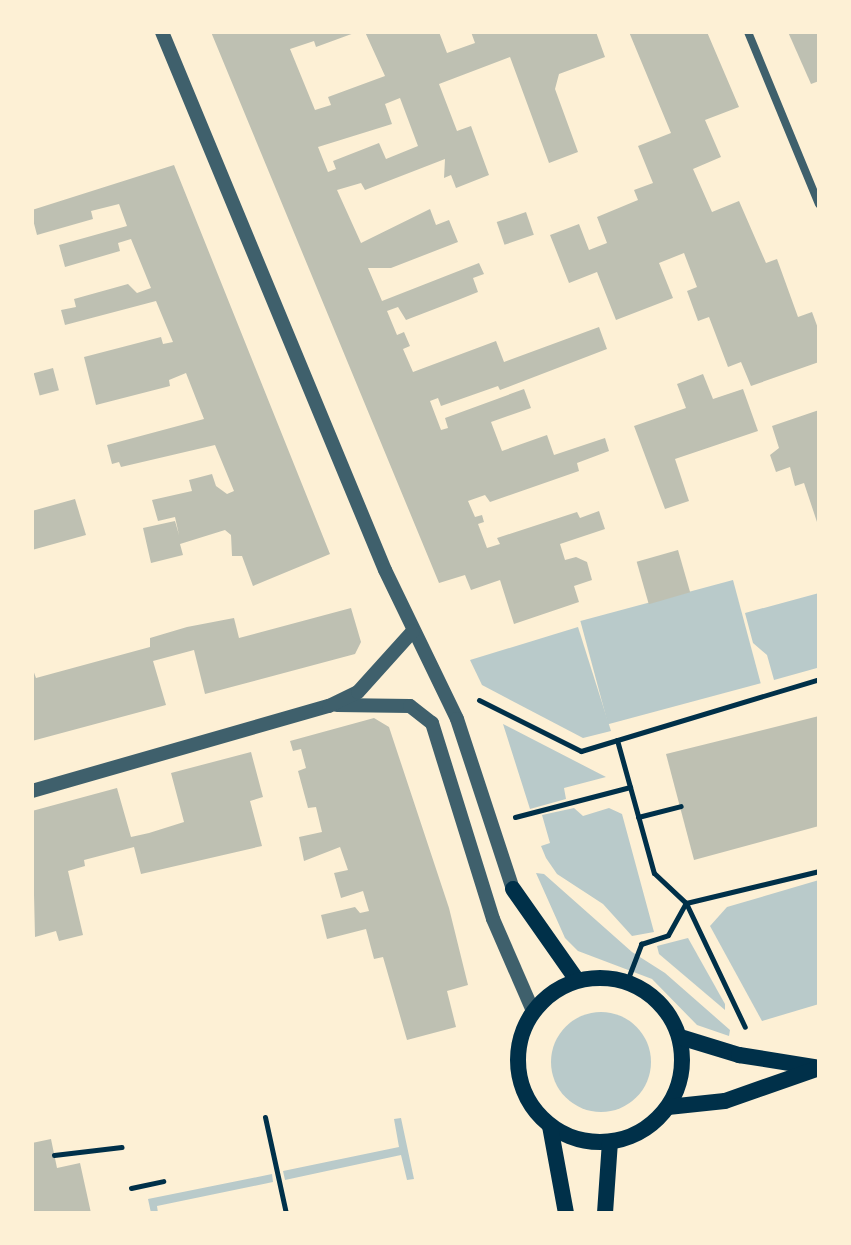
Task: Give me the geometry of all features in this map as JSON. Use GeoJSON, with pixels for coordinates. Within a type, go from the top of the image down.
{"type":"FeatureCollection","features":[{"type":"Feature","properties":{"kind":"main road"},"geometry":{"type":"LineString","coordinates":[[513,889],[577,980]]}},
{"type":"Feature","properties":{"kind":"main road"},"geometry":{"type":"LineString","coordinates":[[577,980],[627,981],[666,1008],[680,1037],[683,1069],[668,1107],[646,1129],[610,1142],[578,1140],[550,1126],[531,1106],[521,1082],[517,1054],[533,1011],[554,990],[577,980]]}},
{"type":"Feature","properties":{"kind":"main road"},"geometry":{"type":"LineString","coordinates":[[680,1037],[739,1055],[819,1067]]}},
{"type":"Feature","properties":{"kind":"main road"},"geometry":{"type":"LineString","coordinates":[[668,1107],[725,1101],[819,1067]]}},
{"type":"Feature","properties":{"kind":"main road"},"geometry":{"type":"LineString","coordinates":[[550,1126],[566,1213]]}},
{"type":"Feature","properties":{"kind":"main road"},"geometry":{"type":"LineString","coordinates":[[605,1213],[610,1142]]}},
{"type":"Feature","properties":{"kind":"street"},"geometry":{"type":"LineString","coordinates":[[162,32],[413,631],[457,719],[513,889]]}},
{"type":"Feature","properties":{"kind":"street"},"geometry":{"type":"LineString","coordinates":[[748,32],[819,204]]}},
{"type":"Feature","properties":{"kind":"street"},"geometry":{"type":"LineString","coordinates":[[32,791],[329,706],[358,692],[413,631]]}},
{"type":"Feature","properties":{"kind":"street"},"geometry":{"type":"LineString","coordinates":[[329,706],[410,706],[432,723],[493,919],[533,1011]]}},
{"type":"Feature","properties":{"kind":"path"},"geometry":{"type":"LineString","coordinates":[[436,679],[581,751],[819,679]]}},
{"type":"Feature","properties":{"kind":"path"},"geometry":{"type":"LineString","coordinates":[[617,740],[654,873],[686,903],[745,1023],[739,1055]]}},
{"type":"Feature","properties":{"kind":"path"},"geometry":{"type":"LineString","coordinates":[[491,825],[630,787]]}},
{"type":"Feature","properties":{"kind":"path"},"geometry":{"type":"LineString","coordinates":[[638,817],[681,806]]}},
{"type":"Feature","properties":{"kind":"path"},"geometry":{"type":"LineString","coordinates":[[627,981],[641,944],[668,935],[686,903],[819,871]]}},
{"type":"Feature","properties":{"kind":"path"},"geometry":{"type":"LineString","coordinates":[[265,1117],[286,1213]]}},
{"type":"Feature","properties":{"kind":"path"},"geometry":{"type":"LineString","coordinates":[[54,1155],[122,1147]]}},
{"type":"Feature","properties":{"kind":"path"},"geometry":{"type":"LineString","coordinates":[[131,1188],[163,1181]]}},
{"type":"Feature","properties":{"kind":"shaded area"},"geometry":{"type":"Polygon","coordinates":[[[733,580],[761,683],[608,724],[580,621],[733,580]]]}},
{"type":"Feature","properties":{"kind":"shaded area"},"geometry":{"type":"Polygon","coordinates":[[[819,593],[817,668],[774,680],[767,655],[753,643],[745,613],[819,593]]]}},
{"type":"Feature","properties":{"kind":"shaded area"},"geometry":{"type":"Polygon","coordinates":[[[578,627],[611,731],[583,738],[482,685],[470,660],[578,627]]]}},
{"type":"Feature","properties":{"kind":"shaded area"},"geometry":{"type":"Polygon","coordinates":[[[503,724],[606,777],[564,788],[566,799],[530,809],[503,724]]]}},
{"type":"Feature","properties":{"kind":"shaded area"},"geometry":{"type":"Polygon","coordinates":[[[574,808],[583,816],[609,808],[622,814],[654,932],[632,936],[603,904],[557,874],[546,858],[541,846],[550,843],[542,815],[574,808]]]}},
{"type":"Feature","properties":{"kind":"shaded area"},"geometry":{"type":"Polygon","coordinates":[[[536,873],[544,874],[632,952],[665,973],[730,1030],[729,1036],[697,1025],[652,979],[578,951],[565,938],[536,873]]]}},
{"type":"Feature","properties":{"kind":"shaded area"},"geometry":{"type":"Polygon","coordinates":[[[819,880],[819,1004],[762,1021],[710,926],[727,907],[819,880]]]}},
{"type":"Feature","properties":{"kind":"shaded area"},"geometry":{"type":"Polygon","coordinates":[[[688,938],[725,1004],[725,1010],[659,954],[657,946],[688,938]]]}},
{"type":"Feature","properties":{"kind":"shaded area"},"geometry":{"type":"Polygon","coordinates":[[[601,1012],[629,1020],[643,1034],[651,1062],[643,1090],[629,1104],[601,1112],[573,1104],[559,1090],[551,1062],[559,1034],[573,1020],[601,1012]]]}},
{"type":"Feature","properties":{"kind":"shaded area"},"geometry":{"type":"Polygon","coordinates":[[[401,1118],[414,1179],[407,1180],[401,1155],[285,1180],[283,1171],[399,1147],[394,1119],[401,1118]]]}},
{"type":"Feature","properties":{"kind":"shaded area"},"geometry":{"type":"Polygon","coordinates":[[[272,1174],[273,1182],[157,1206],[158,1213],[151,1213],[148,1199],[272,1174]]]}},
{"type":"Feature","properties":{"kind":"building"},"geometry":{"type":"Polygon","coordinates":[[[211,32],[357,32],[316,47],[314,41],[290,49],[315,110],[331,105],[328,97],[385,76],[365,32],[439,32],[447,53],[475,43],[471,32],[596,32],[605,57],[559,74],[555,89],[578,152],[549,163],[510,57],[439,84],[457,131],[471,126],[489,175],[456,188],[451,175],[444,178],[445,159],[365,190],[361,183],[337,190],[361,243],[430,209],[436,225],[449,220],[458,242],[391,268],[368,268],[382,301],[479,263],[484,274],[473,278],[478,292],[406,320],[398,307],[387,311],[397,335],[404,332],[410,346],[403,349],[413,372],[496,341],[504,362],[599,327],[607,349],[500,390],[498,386],[441,406],[438,398],[430,401],[441,430],[448,428],[445,418],[524,389],[531,408],[491,422],[502,451],[547,435],[554,455],[605,438],[609,451],[577,463],[579,471],[490,502],[485,495],[468,501],[475,517],[482,515],[484,522],[478,524],[487,548],[500,544],[497,538],[577,512],[580,518],[599,511],[605,529],[560,544],[565,560],[576,557],[587,562],[592,580],[574,586],[579,602],[514,624],[500,580],[471,590],[465,575],[439,583],[211,32]],[[400,98],[385,104],[392,124],[318,147],[328,172],[336,169],[333,161],[379,143],[386,159],[418,146],[400,98]]]}},
{"type":"Feature","properties":{"kind":"building"},"geometry":{"type":"Polygon","coordinates":[[[629,32],[707,32],[739,107],[705,120],[721,157],[693,169],[712,212],[739,201],[766,263],[777,259],[798,317],[812,312],[819,331],[819,362],[751,386],[741,362],[728,367],[709,317],[698,321],[687,291],[697,287],[684,253],[659,263],[673,298],[616,320],[597,272],[569,283],[550,235],[579,224],[589,250],[607,243],[597,217],[638,200],[634,190],[653,183],[638,146],[671,133],[629,32]]]}},
{"type":"Feature","properties":{"kind":"building"},"geometry":{"type":"Polygon","coordinates":[[[788,32],[819,32],[819,81],[811,84],[788,32]]]}},
{"type":"Feature","properties":{"kind":"building"},"geometry":{"type":"Polygon","coordinates":[[[174,165],[330,554],[253,586],[242,556],[232,556],[231,535],[225,530],[180,544],[183,555],[151,563],[143,528],[175,521],[179,535],[175,517],[158,521],[152,500],[192,491],[189,480],[212,474],[216,486],[227,494],[234,491],[215,445],[121,467],[119,462],[112,464],[107,445],[204,419],[186,373],[169,380],[170,386],[96,405],[84,357],[161,337],[163,344],[173,342],[156,301],[65,325],[61,310],[76,307],[74,299],[128,284],[137,293],[151,288],[131,239],[118,243],[120,251],[65,267],[59,245],[127,226],[119,204],[91,211],[93,219],[37,235],[32,216],[32,210],[174,165]]]}},
{"type":"Feature","properties":{"kind":"building"},"geometry":{"type":"Polygon","coordinates":[[[526,212],[534,235],[505,245],[497,222],[526,212]]]}},
{"type":"Feature","properties":{"kind":"building"},"geometry":{"type":"Polygon","coordinates":[[[53,368],[59,390],[40,395],[34,373],[53,368]]]}},
{"type":"Feature","properties":{"kind":"building"},"geometry":{"type":"Polygon","coordinates":[[[703,374],[713,399],[743,389],[758,431],[675,459],[689,501],[665,509],[634,426],[686,408],[677,384],[703,374]]]}},
{"type":"Feature","properties":{"kind":"building"},"geometry":{"type":"Polygon","coordinates":[[[819,410],[818,525],[804,483],[795,486],[790,467],[776,472],[770,455],[779,448],[772,426],[819,410]]]}},
{"type":"Feature","properties":{"kind":"building"},"geometry":{"type":"Polygon","coordinates":[[[75,499],[86,535],[32,550],[32,511],[75,499]]]}},
{"type":"Feature","properties":{"kind":"building"},"geometry":{"type":"Polygon","coordinates":[[[678,550],[690,592],[649,604],[637,562],[678,550]]]}},
{"type":"Feature","properties":{"kind":"building"},"geometry":{"type":"Polygon","coordinates":[[[351,608],[361,642],[355,654],[205,694],[194,650],[153,661],[166,705],[32,741],[32,667],[36,678],[150,647],[150,638],[187,627],[234,618],[239,638],[351,608]]]}},
{"type":"Feature","properties":{"kind":"building"},"geometry":{"type":"Polygon","coordinates":[[[819,716],[819,826],[694,860],[666,754],[819,716]]]}},
{"type":"Feature","properties":{"kind":"building"},"geometry":{"type":"Polygon","coordinates":[[[374,718],[389,727],[449,908],[468,985],[447,991],[456,1027],[407,1040],[383,957],[374,959],[366,929],[327,939],[321,915],[355,907],[360,913],[369,911],[363,891],[341,898],[334,873],[348,870],[340,847],[304,861],[299,837],[322,832],[316,807],[308,808],[298,771],[306,768],[301,749],[293,751],[290,741],[374,718]]]}},
{"type":"Feature","properties":{"kind":"building"},"geometry":{"type":"Polygon","coordinates":[[[251,752],[263,797],[250,801],[262,846],[141,874],[134,847],[84,860],[85,866],[68,871],[83,935],[59,941],[56,931],[35,937],[32,811],[117,788],[131,837],[149,833],[184,822],[171,773],[251,752]]]}},
{"type":"Feature","properties":{"kind":"building"},"geometry":{"type":"Polygon","coordinates":[[[51,1139],[57,1168],[80,1163],[91,1213],[32,1213],[32,1143],[51,1139]]]}}]}
